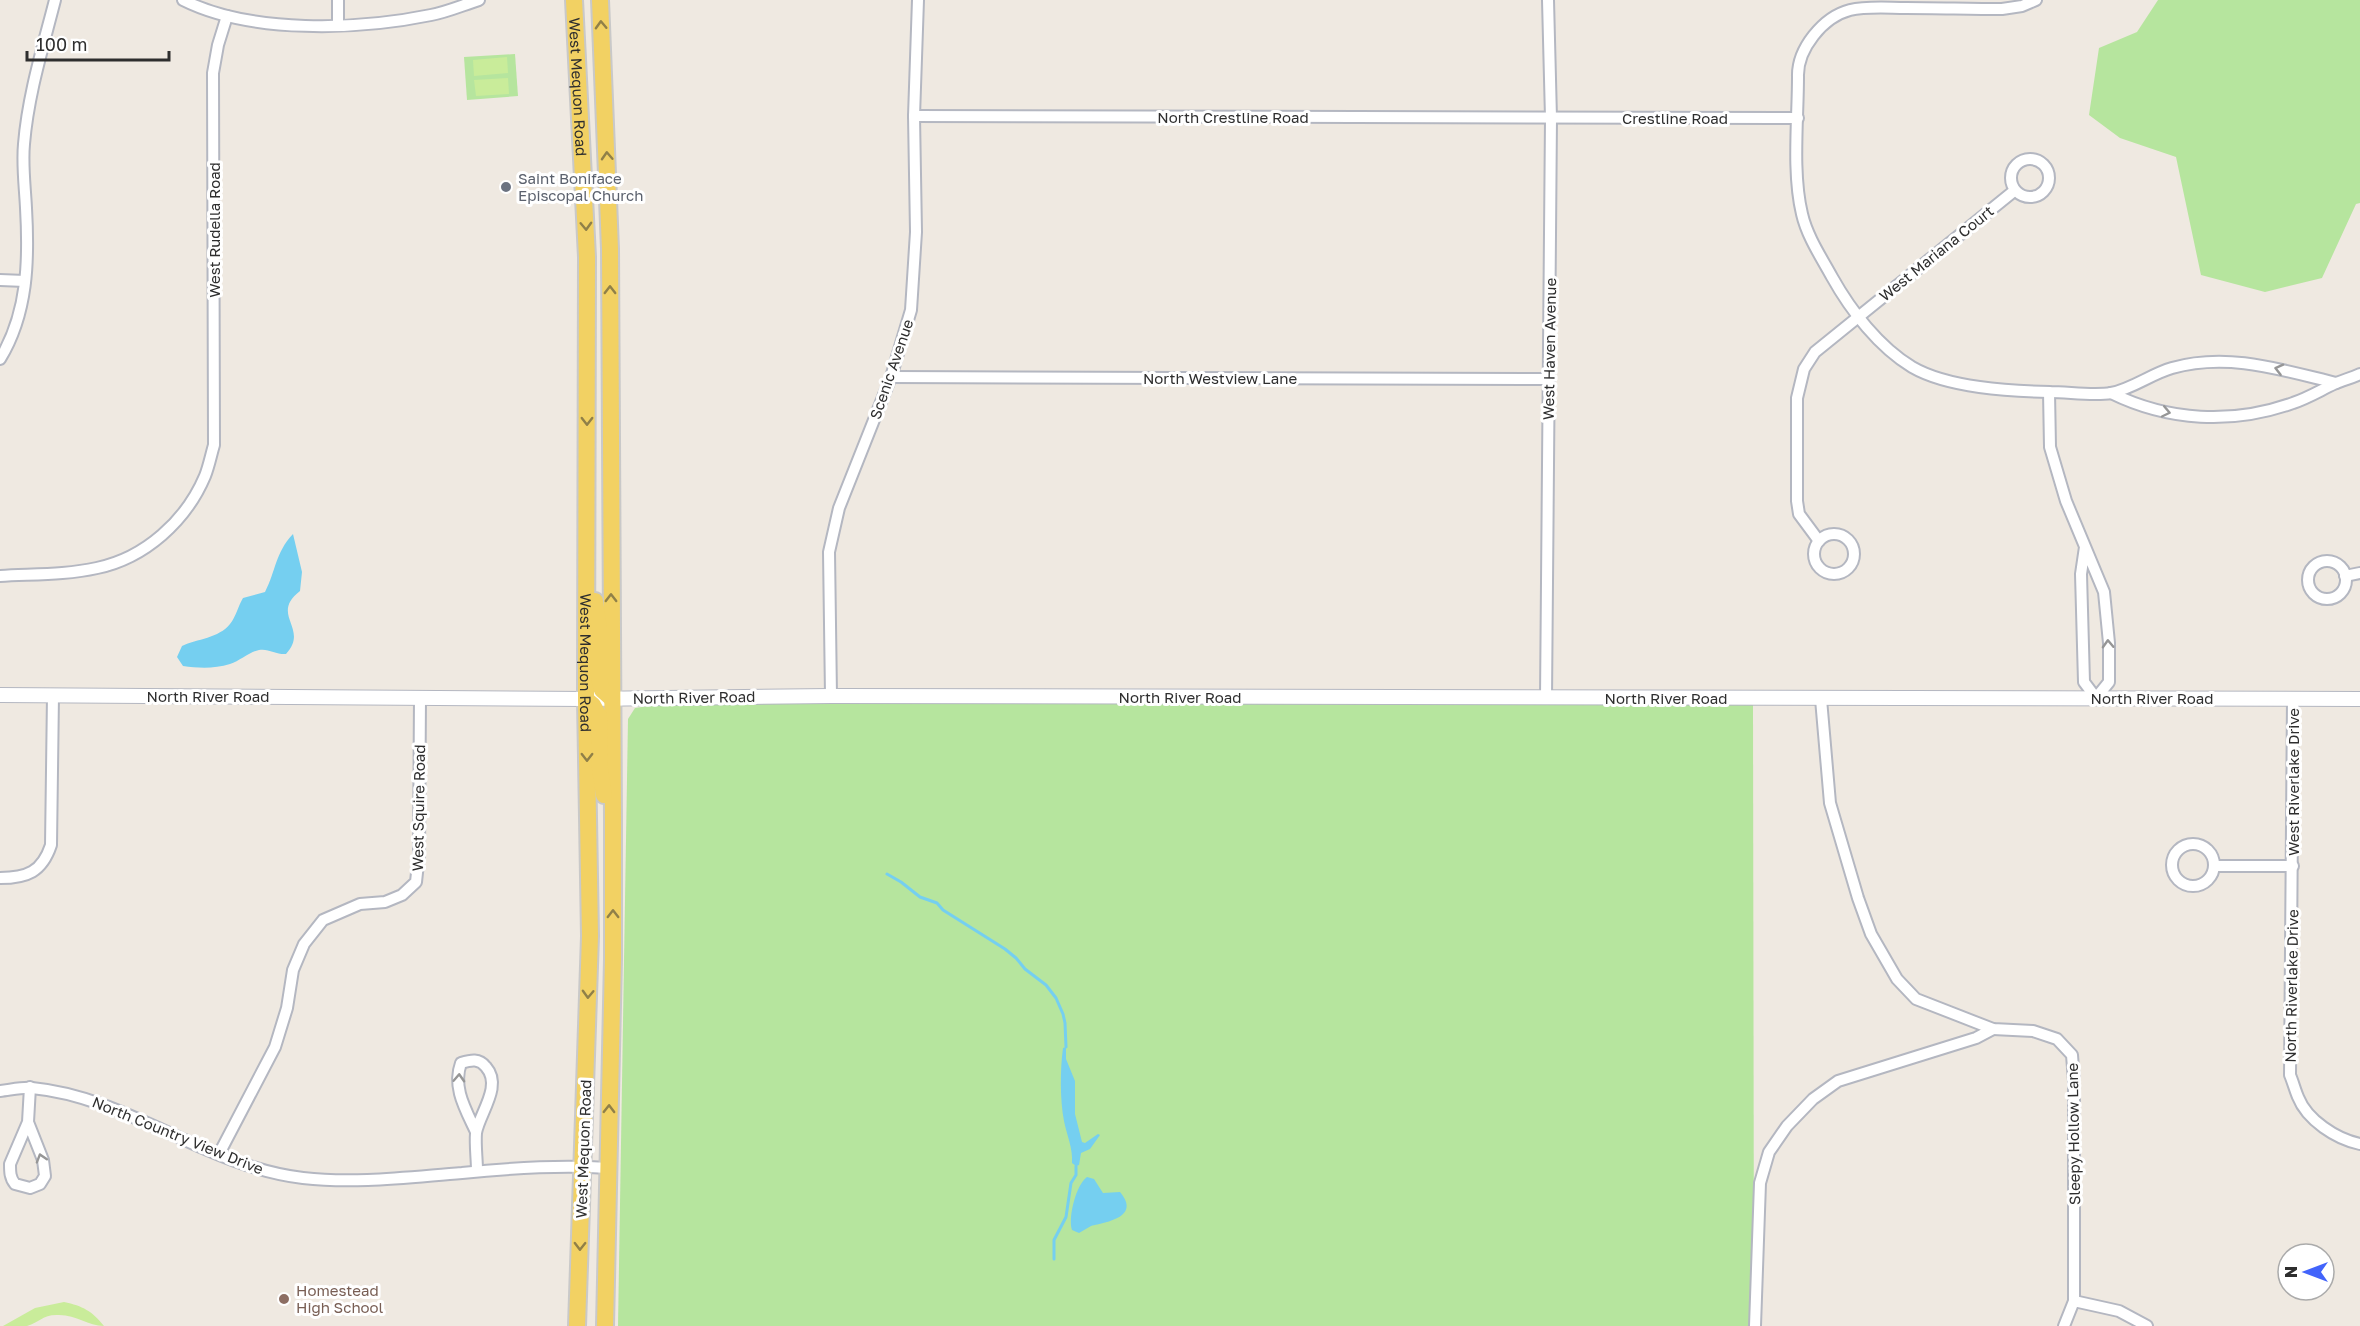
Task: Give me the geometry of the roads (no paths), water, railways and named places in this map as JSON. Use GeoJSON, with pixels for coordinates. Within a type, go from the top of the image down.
{"type":"FeatureCollection","features":[{"type":"Feature","properties":{"kind":"main road","name":"West Mequon Road"},"geometry":{"type":"LineString","coordinates":[[574,0],[587,257],[586,699],[590,936],[578,1326]]}},
{"type":"Feature","properties":{"kind":"main road","name":"West Mequon Road"},"geometry":{"type":"LineString","coordinates":[[600,0],[610,249],[613,820],[604,1326]]}},
{"type":"Feature","properties":{"kind":"main road"},"geometry":{"type":"LineString","coordinates":[[586,565],[598,620],[598,678],[602,690],[611,698]]}},
{"type":"Feature","properties":{"kind":"main road"},"geometry":{"type":"LineString","coordinates":[[586,699],[593,705],[599,716],[601,778],[604,796],[613,820]]}},
{"type":"Feature","properties":{"kind":"street"},"geometry":{"type":"LineString","coordinates":[[0,359],[13,335],[25,281],[28,253],[24,144],[38,69],[55,0]]}},
{"type":"Feature","properties":{"kind":"street"},"geometry":{"type":"LineString","coordinates":[[183,0],[228,16],[276,24],[338,25],[392,22],[433,15],[478,0]]}},
{"type":"Feature","properties":{"kind":"street"},"geometry":{"type":"LineString","coordinates":[[338,0],[338,25]]}},
{"type":"Feature","properties":{"kind":"street","name":"Scenic Avenue"},"geometry":{"type":"LineString","coordinates":[[831,696],[829,552],[839,508],[891,377],[911,310],[916,232],[914,116],[918,0]]}},
{"type":"Feature","properties":{"kind":"street","name":"West Haven Avenue"},"geometry":{"type":"LineString","coordinates":[[1546,698],[1551,118],[1548,0]]}},
{"type":"Feature","properties":{"kind":"street"},"geometry":{"type":"LineString","coordinates":[[2036,0],[2022,6],[2002,9],[1879,8],[1850,10],[1827,21],[1806,46],[1797,69],[1797,178],[1802,213],[1809,236],[1859,316],[1882,343],[1913,368],[1957,384],[2023,392],[2111,393],[2171,368],[2188,364],[2226,361],[2269,366],[2336,383]]}},
{"type":"Feature","properties":{"kind":"street","name":"West Rudella Road"},"geometry":{"type":"LineString","coordinates":[[0,576],[97,568],[139,554],[171,526],[191,502],[205,476],[214,445],[213,73],[218,45],[228,16]]}},
{"type":"Feature","properties":{"kind":"street","name":"North Crestline Road"},"geometry":{"type":"LineString","coordinates":[[914,116],[1551,118]]}},
{"type":"Feature","properties":{"kind":"street","name":"Crestline Road"},"geometry":{"type":"LineString","coordinates":[[1551,118],[1798,118]]}},
{"type":"Feature","properties":{"kind":"street","name":"West Mariana Court"},"geometry":{"type":"LineString","coordinates":[[1819,541],[1799,514],[1797,398],[1804,369],[1815,352],[2014,190]]}},
{"type":"Feature","properties":{"kind":"street"},"geometry":{"type":"LineString","coordinates":[[0,280],[25,281]]}},
{"type":"Feature","properties":{"kind":"street"},"geometry":{"type":"LineString","coordinates":[[2111,393],[2138,406],[2180,416],[2203,418],[2243,416],[2292,404],[2360,374]]}},
{"type":"Feature","properties":{"kind":"street","name":"North Westview Lane"},"geometry":{"type":"LineString","coordinates":[[891,377],[1548,379]]}},
{"type":"Feature","properties":{"kind":"street"},"geometry":{"type":"LineString","coordinates":[[2049,392],[2050,447],[2066,501],[2104,592],[2109,643],[2109,682],[2096,698],[2084,682],[2081,574],[2085,547]]}},
{"type":"Feature","properties":{"kind":"street"},"geometry":{"type":"LineString","coordinates":[[2345,576],[2360,573]]}},
{"type":"Feature","properties":{"kind":"street","name":"North River Road"},"geometry":{"type":"LineString","coordinates":[[0,695],[586,699],[831,696],[2360,699]]}},
{"type":"Feature","properties":{"kind":"street"},"geometry":{"type":"LineString","coordinates":[[0,878],[32,872],[46,858],[51,845],[53,695]]}},
{"type":"Feature","properties":{"kind":"street","name":"West Squire Road"},"geometry":{"type":"LineString","coordinates":[[219,1154],[274,1047],[287,1008],[293,970],[304,944],[323,920],[360,904],[385,902],[402,895],[416,882],[419,854],[420,697]]}},
{"type":"Feature","properties":{"kind":"street"},"geometry":{"type":"LineString","coordinates":[[1821,699],[1832,809],[1870,934],[1897,979],[1916,999],[1993,1029]]}},
{"type":"Feature","properties":{"kind":"street","name":"West Riverlake Drive"},"geometry":{"type":"LineString","coordinates":[[2293,699],[2293,866]]}},
{"type":"Feature","properties":{"kind":"street"},"geometry":{"type":"LineString","coordinates":[[2214,866],[2293,866]]}},
{"type":"Feature","properties":{"kind":"street","name":"North Riverlake Drive"},"geometry":{"type":"LineString","coordinates":[[2293,866],[2290,1075],[2298,1100],[2314,1119],[2332,1133],[2360,1144]]}},
{"type":"Feature","properties":{"kind":"street"},"geometry":{"type":"LineString","coordinates":[[1755,1326],[1760,1183],[1769,1152],[1787,1126],[1813,1099],[1838,1081],[1976,1038],[1993,1029]]}},
{"type":"Feature","properties":{"kind":"street","name":"Sleepy Hollow Lane"},"geometry":{"type":"LineString","coordinates":[[1993,1029],[2033,1031],[2057,1039],[2072,1055],[2074,1301]]}},
{"type":"Feature","properties":{"kind":"street"},"geometry":{"type":"LineString","coordinates":[[476,1132],[488,1102],[491,1085],[490,1071],[483,1063],[473,1059],[461,1063],[457,1075],[458,1090],[476,1132],[477,1171]]}},
{"type":"Feature","properties":{"kind":"street"},"geometry":{"type":"LineString","coordinates":[[28,1122],[45,1172],[40,1184],[30,1188],[15,1184],[10,1176],[10,1164],[28,1122],[30,1088]]}},
{"type":"Feature","properties":{"kind":"street","name":"North Country View Drive"},"geometry":{"type":"LineString","coordinates":[[0,1091],[30,1088],[81,1096],[255,1168],[302,1178],[370,1181],[477,1171],[608,1168]]}},
{"type":"Feature","properties":{"kind":"street"},"geometry":{"type":"LineString","coordinates":[[2064,1326],[2074,1301],[2118,1311],[2147,1326]]}},
{"type":"Feature","properties":{"kind":"water"},"geometry":{"type":"Polygon","coordinates":[[[293,534],[302,572],[300,591],[288,607],[294,637],[286,654],[259,650],[224,666],[206,668],[183,666],[177,657],[182,646],[208,638],[225,629],[232,621],[243,598],[265,592],[279,555],[293,534]]]}},
{"type":"Feature","properties":{"kind":"water"},"geometry":{"type":"Polygon","coordinates":[[[1066,1047],[1066,1059],[1075,1081],[1075,1114],[1082,1142],[1085,1143],[1098,1134],[1100,1135],[1090,1149],[1081,1153],[1079,1165],[1076,1166],[1072,1163],[1072,1152],[1062,1104],[1061,1066],[1063,1048],[1066,1047]]]}},
{"type":"Feature","properties":{"kind":"water"},"geometry":{"type":"Polygon","coordinates":[[[1087,1177],[1094,1179],[1103,1193],[1120,1192],[1127,1207],[1119,1217],[1091,1226],[1079,1233],[1072,1230],[1072,1210],[1079,1187],[1087,1177]]]}},
{"type":"Feature","properties":{"kind":"waterway"},"geometry":{"type":"LineString","coordinates":[[887,874],[920,897],[937,903],[943,910],[1005,949],[1025,969],[1046,985],[1056,998],[1063,1014],[1066,1047]]}},
{"type":"Feature","properties":{"kind":"waterway"},"geometry":{"type":"LineString","coordinates":[[1054,1259],[1054,1240],[1066,1217],[1076,1166]]}},
{"type":"Feature","properties":{"kind":"place","name":"Saint Boniface Episcopal Church"},"geometry":{"type":"Point","coordinates":[506,187]}},
{"type":"Feature","properties":{"kind":"place","name":"Homestead High School"},"geometry":{"type":"Point","coordinates":[284,1299]}}]}
